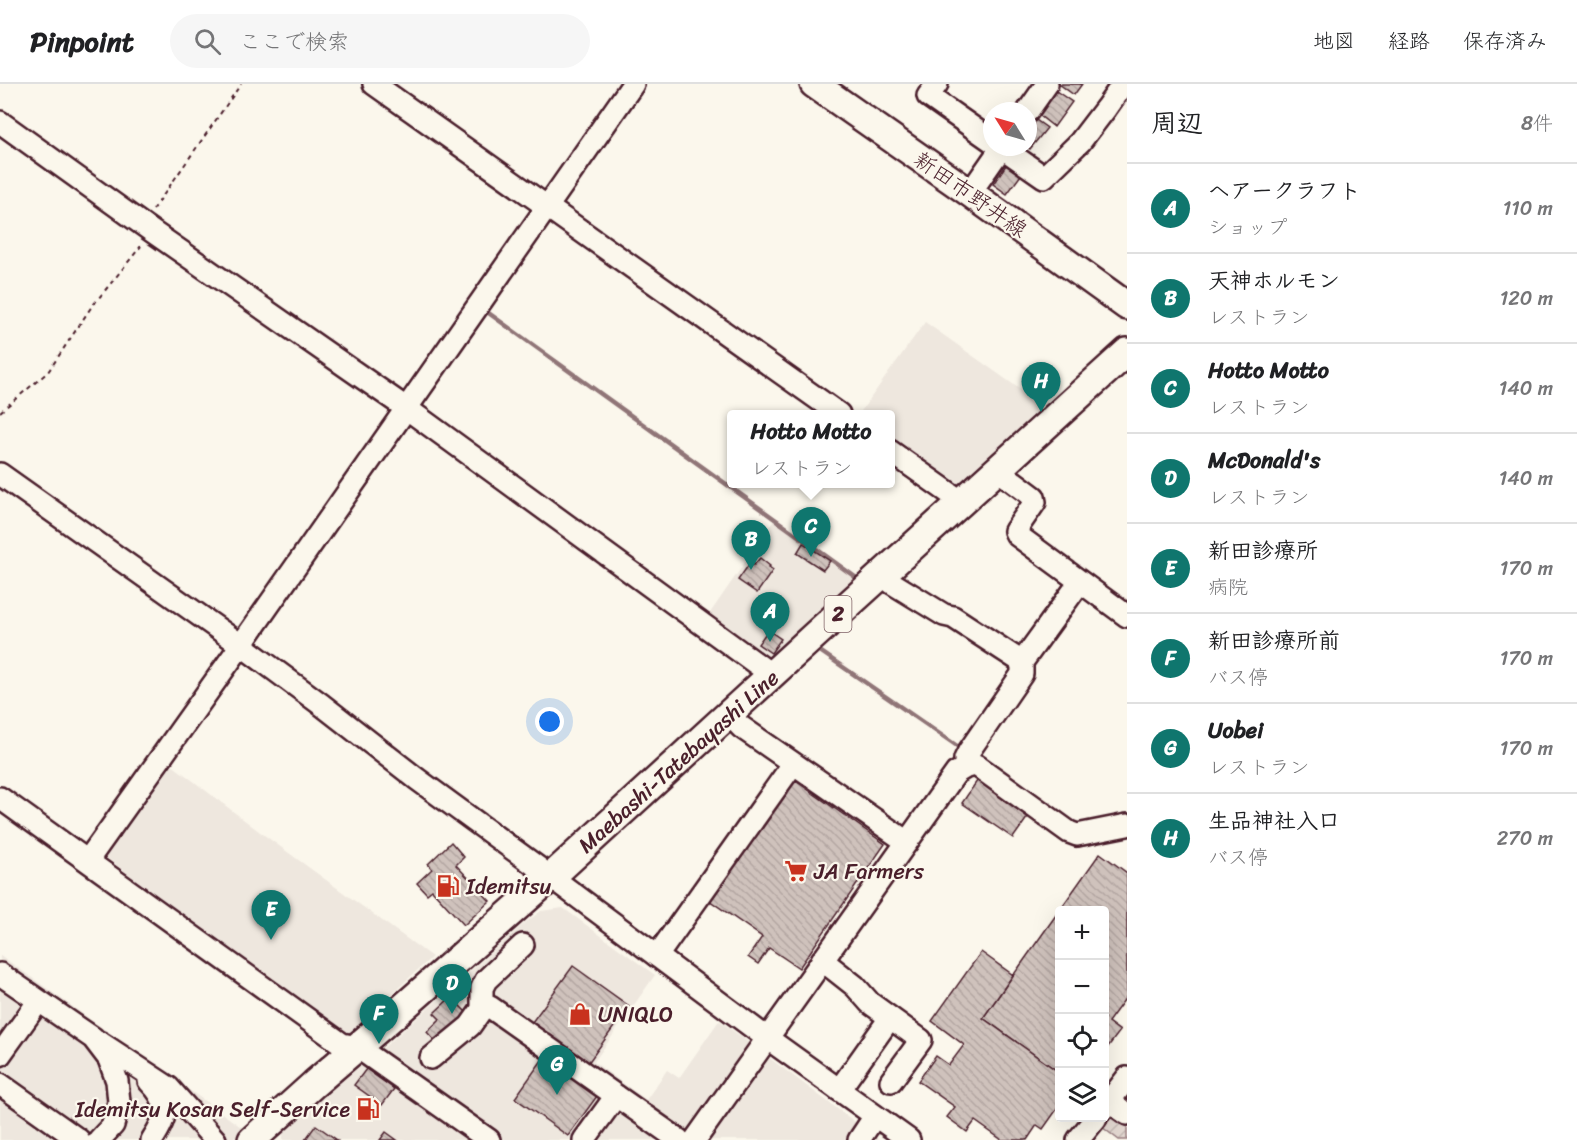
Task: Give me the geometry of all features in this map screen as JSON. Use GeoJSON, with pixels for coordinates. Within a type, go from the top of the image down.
{"type":"FeatureCollection","features":[{"type":"Feature","properties":{"kind":"main road","name":"新田市野井線"},"geometry":{"type":"LineString","coordinates":[[814,84],[1127,306]]}},
{"type":"Feature","properties":{"kind":"main road","name":"Maebashi-Tatebayashi Line"},"geometry":{"type":"LineString","coordinates":[[252,1140],[551,876],[1127,352]]}},
{"type":"Feature","properties":{"kind":"street"},"geometry":{"type":"LineString","coordinates":[[374,84],[833,410]]}},
{"type":"Feature","properties":{"kind":"street"},"geometry":{"type":"LineString","coordinates":[[88,860],[633,84]]}},
{"type":"Feature","properties":{"kind":"street"},"geometry":{"type":"LineString","coordinates":[[937,84],[928,96],[983,135]]}},
{"type":"Feature","properties":{"kind":"street"},"geometry":{"type":"LineString","coordinates":[[1034,102],[1047,84]]}},
{"type":"Feature","properties":{"kind":"street"},"geometry":{"type":"LineString","coordinates":[[1014,156],[1044,177],[1080,142],[1123,84]]}},
{"type":"Feature","properties":{"kind":"street"},"geometry":{"type":"LineString","coordinates":[[0,122],[406,408],[772,675]]}},
{"type":"Feature","properties":{"kind":"street"},"geometry":{"type":"LineString","coordinates":[[970,193],[993,156]]}},
{"type":"Feature","properties":{"kind":"street"},"geometry":{"type":"LineString","coordinates":[[895,454],[962,502]]}},
{"type":"Feature","properties":{"kind":"street"},"geometry":{"type":"LineString","coordinates":[[1000,467],[1006,476],[1034,497],[1035,502],[1016,531],[1017,535],[1127,616]]}},
{"type":"Feature","properties":{"kind":"street"},"geometry":{"type":"LineString","coordinates":[[0,474],[241,645],[767,1038],[909,1140]]}},
{"type":"Feature","properties":{"kind":"street"},"geometry":{"type":"LineString","coordinates":[[885,572],[892,584],[944,615],[953,616],[1022,662]]}},
{"type":"Feature","properties":{"kind":"street"},"geometry":{"type":"LineString","coordinates":[[966,766],[964,759],[1022,674],[1022,662],[1080,582]]}},
{"type":"Feature","properties":{"kind":"street"},"geometry":{"type":"LineString","coordinates":[[729,714],[741,727],[907,842]]}},
{"type":"Feature","properties":{"kind":"street"},"geometry":{"type":"LineString","coordinates":[[657,956],[793,764]]}},
{"type":"Feature","properties":{"kind":"street"},"geometry":{"type":"LineString","coordinates":[[695,1140],[956,773],[966,766],[976,765],[1077,835],[1127,825]]}},
{"type":"Feature","properties":{"kind":"street"},"geometry":{"type":"LineString","coordinates":[[0,798],[342,1044],[357,1047],[489,1140]]}},
{"type":"Feature","properties":{"kind":"street"},"geometry":{"type":"LineString","coordinates":[[1127,807],[1127,814]]}},
{"type":"Feature","properties":{"kind":"street"},"geometry":{"type":"LineString","coordinates":[[431,1058],[470,1026],[482,1009],[482,988],[486,980],[523,945]]}},
{"type":"Feature","properties":{"kind":"street"},"geometry":{"type":"LineString","coordinates":[[822,960],[855,986],[870,1003],[921,1041],[891,1081]]}},
{"type":"Feature","properties":{"kind":"street"},"geometry":{"type":"LineString","coordinates":[[0,974],[38,1002],[168,1087],[215,1140]]}},
{"type":"Feature","properties":{"kind":"street"},"geometry":{"type":"LineString","coordinates":[[0,1055],[38,1002]]}},
{"type":"Feature","properties":{"kind":"street"},"geometry":{"type":"LineString","coordinates":[[490,1007],[679,1140]]}},
{"type":"Feature","properties":{"kind":"street"},"geometry":{"type":"LineString","coordinates":[[839,1090],[890,1018]]}},
{"type":"Feature","properties":{"kind":"street"},"geometry":{"type":"LineString","coordinates":[[93,1038],[110,1059],[117,1081],[119,1102],[113,1125],[99,1140]]}},
{"type":"Feature","properties":{"kind":"street"},"geometry":{"type":"LineString","coordinates":[[127,1060],[158,1091],[164,1104],[165,1117],[152,1140]]}},
{"type":"Feature","properties":{"kind":"street"},"geometry":{"type":"LineString","coordinates":[[1109,1101],[1127,1078]]}},
{"type":"Feature","properties":{"kind":"street"},"geometry":{"type":"LineString","coordinates":[[0,1084],[79,1140]]}},
{"type":"Feature","properties":{"kind":"street"},"geometry":{"type":"LineString","coordinates":[[584,1140],[616,1096]]}},
{"type":"Feature","properties":{"kind":"street"},"geometry":{"type":"LineString","coordinates":[[1109,1110],[1127,1114]]}},
{"type":"Feature","properties":{"kind":"street"},"geometry":{"type":"LineString","coordinates":[[859,1140],[875,1116]]}},
{"type":"Feature","properties":{"kind":"street"},"geometry":{"type":"LineString","coordinates":[[1078,1140],[1093,1122]]}},
{"type":"Feature","properties":{"kind":"path"},"geometry":{"type":"LineString","coordinates":[[0,412],[48,372],[148,228],[241,84]]}},
{"type":"Feature","properties":{"kind":"shaded area"},"geometry":{"type":"Polygon","coordinates":[[[925,322],[1045,407],[955,491],[895,448],[895,410],[862,410],[925,322]]]}},
{"type":"Feature","properties":{"kind":"shaded area"},"geometry":{"type":"Polygon","coordinates":[[[775,519],[858,579],[772,657],[760,655],[708,616],[775,519]]]}},
{"type":"Feature","properties":{"kind":"shaded area"},"geometry":{"type":"Polygon","coordinates":[[[167,761],[432,957],[346,1036],[99,852],[167,761]]]}},
{"type":"Feature","properties":{"kind":"shaded area"},"geometry":{"type":"Polygon","coordinates":[[[563,908],[655,975],[594,1062],[646,1100],[667,1070],[679,1078],[720,1021],[879,1140],[502,1140],[383,1056],[382,1049],[526,922],[541,911],[563,908]]]}},
{"type":"Feature","properties":{"kind":"shaded area"},"geometry":{"type":"Polygon","coordinates":[[[0,955],[244,1129],[232,1140],[0,1140],[0,955]]]}},
{"type":"Feature","properties":{"kind":"shaded area","name":"Idemitsu Kosan Self-Service"},"geometry":{"type":"Polygon","coordinates":[[[363,1064],[471,1140],[283,1140],[283,1132],[363,1064]]]}},
{"type":"Feature","properties":{"kind":"shaded area"},"geometry":{"type":"Polygon","coordinates":[[[1127,1090],[1127,1140],[1119,1140],[1098,1124],[1109,1122],[1109,1111],[1127,1090]]]}},
{"type":"Feature","properties":{"kind":"building"},"geometry":{"type":"Polygon","coordinates":[[[1059,84],[1082,84],[1074,95],[1059,84]]]}},
{"type":"Feature","properties":{"kind":"building"},"geometry":{"type":"Polygon","coordinates":[[[1056,91],[1072,102],[1054,127],[1039,115],[1056,91]]]}},
{"type":"Feature","properties":{"kind":"building"},"geometry":{"type":"Polygon","coordinates":[[[1037,121],[1047,128],[1037,140],[1037,121]]]}},
{"type":"Feature","properties":{"kind":"building"},"geometry":{"type":"Polygon","coordinates":[[[1006,165],[1021,175],[1007,194],[993,184],[1006,165]]]}},
{"type":"Feature","properties":{"kind":"building"},"geometry":{"type":"Polygon","coordinates":[[[803,543],[830,561],[823,570],[797,553],[803,543]]]}},
{"type":"Feature","properties":{"kind":"building"},"geometry":{"type":"Polygon","coordinates":[[[760,558],[773,570],[757,593],[738,580],[750,563],[754,565],[760,558]]]}},
{"type":"Feature","properties":{"kind":"building"},"geometry":{"type":"Polygon","coordinates":[[[768,630],[781,639],[771,653],[758,644],[768,630]]]}},
{"type":"Feature","properties":{"kind":"building","name":"JA Farmers"},"geometry":{"type":"Polygon","coordinates":[[[790,777],[885,844],[799,968],[769,948],[758,964],[748,957],[762,937],[706,898],[790,777]]]}},
{"type":"Feature","properties":{"kind":"building"},"geometry":{"type":"Polygon","coordinates":[[[979,778],[1030,814],[1013,838],[962,803],[979,778]]]}},
{"type":"Feature","properties":{"kind":"building","name":"Idemitsu"},"geometry":{"type":"Polygon","coordinates":[[[451,842],[464,857],[456,865],[490,901],[464,925],[432,890],[427,894],[417,883],[432,869],[428,864],[451,842]]]}},
{"type":"Feature","properties":{"kind":"building"},"geometry":{"type":"Polygon","coordinates":[[[1100,853],[1127,873],[1127,996],[1109,1021],[1109,906],[1062,906],[1100,853]]]}},
{"type":"Feature","properties":{"kind":"building"},"geometry":{"type":"Polygon","coordinates":[[[1055,916],[1055,1069],[983,1018],[1055,916]]]}},
{"type":"Feature","properties":{"kind":"building"},"geometry":{"type":"Polygon","coordinates":[[[981,952],[1013,975],[983,1018],[1055,1069],[1055,1112],[1043,1129],[1037,1125],[1027,1140],[1002,1140],[975,1121],[967,1132],[947,1117],[955,1107],[918,1081],[936,1056],[949,1065],[964,1045],[932,1021],[981,952]]]}},
{"type":"Feature","properties":{"kind":"building","name":"UNIQLO"},"geometry":{"type":"Polygon","coordinates":[[[573,966],[629,1006],[588,1063],[532,1022],[573,966]]]}},
{"type":"Feature","properties":{"kind":"building"},"geometry":{"type":"Polygon","coordinates":[[[451,997],[467,1013],[436,1042],[427,1032],[440,1019],[434,1013],[451,997]]]}},
{"type":"Feature","properties":{"kind":"building"},"geometry":{"type":"Polygon","coordinates":[[[1109,1023],[1120,1031],[1109,1045],[1109,1023]]]}},
{"type":"Feature","properties":{"kind":"building"},"geometry":{"type":"Polygon","coordinates":[[[547,1053],[600,1092],[568,1136],[515,1098],[547,1053]]]}},
{"type":"Feature","properties":{"kind":"building"},"geometry":{"type":"Polygon","coordinates":[[[366,1069],[394,1089],[382,1105],[354,1085],[366,1069]]]}},
{"type":"Feature","properties":{"kind":"building"},"geometry":{"type":"Polygon","coordinates":[[[316,1125],[337,1140],[305,1140],[316,1125]]]}},
{"type":"Feature","properties":{"kind":"building"},"geometry":{"type":"Polygon","coordinates":[[[386,1132],[397,1140],[380,1140],[386,1132]]]}},
{"type":"Feature","properties":{"kind":"waterway"},"geometry":{"type":"LineString","coordinates":[[483,309],[727,485]]}},
{"type":"Feature","properties":{"kind":"waterway"},"geometry":{"type":"LineString","coordinates":[[732,488],[858,579]]}},
{"type":"Feature","properties":{"kind":"waterway"},"geometry":{"type":"LineString","coordinates":[[817,649],[960,748]]}},
{"type":"Feature","properties":{"kind":"waterway"},"geometry":{"type":"LineString","coordinates":[[1069,841],[1076,846],[1091,843]]}},
{"type":"Feature","properties":{"kind":"place","name":"生品神社入口"},"geometry":{"type":"Point","coordinates":[1041,412]}},
{"type":"Feature","properties":{"kind":"place","name":"Hotto Motto"},"geometry":{"type":"Point","coordinates":[811,557]}},
{"type":"Feature","properties":{"kind":"place","name":"天神ホルモン"},"geometry":{"type":"Point","coordinates":[751,570]}},
{"type":"Feature","properties":{"kind":"place","name":"ヘアークラフト"},"geometry":{"type":"Point","coordinates":[770,642]}},
{"type":"Feature","properties":{"kind":"place","name":"JA Farmers"},"geometry":{"type":"Point","coordinates":[796,871]}},
{"type":"Feature","properties":{"kind":"place","name":"Idemitsu"},"geometry":{"type":"Point","coordinates":[448,886]}},
{"type":"Feature","properties":{"kind":"place","name":"新田診療所"},"geometry":{"type":"Point","coordinates":[271,940]}},
{"type":"Feature","properties":{"kind":"place","name":"McDonald's"},"geometry":{"type":"Point","coordinates":[452,1014]}},
{"type":"Feature","properties":{"kind":"place","name":"UNIQLO"},"geometry":{"type":"Point","coordinates":[580,1014]}},
{"type":"Feature","properties":{"kind":"place","name":"新田診療所前"},"geometry":{"type":"Point","coordinates":[379,1044]}},
{"type":"Feature","properties":{"kind":"place","name":"Uobei"},"geometry":{"type":"Point","coordinates":[557,1095]}},
{"type":"Feature","properties":{"kind":"place","name":"Idemitsu Kosan Self-Service"},"geometry":{"type":"Point","coordinates":[368,1109]}}]}
